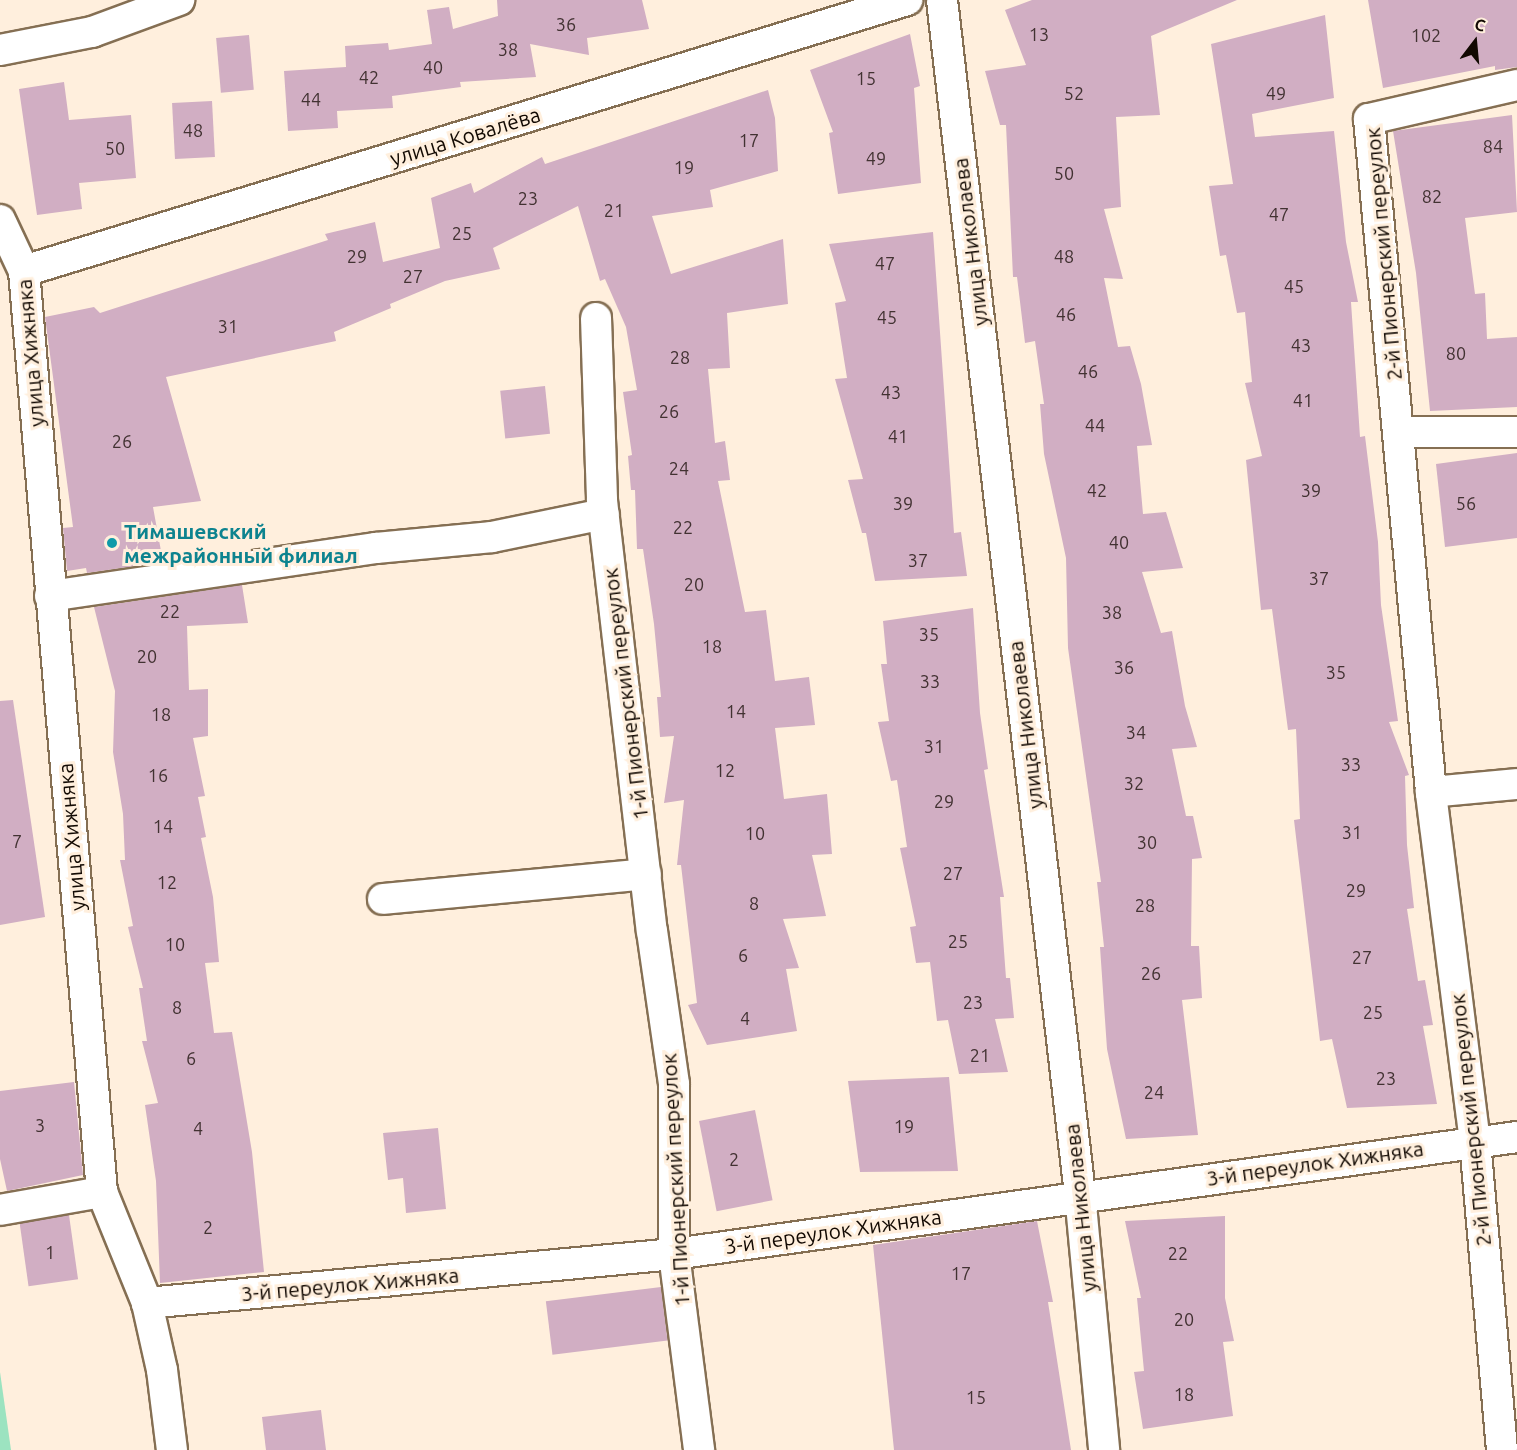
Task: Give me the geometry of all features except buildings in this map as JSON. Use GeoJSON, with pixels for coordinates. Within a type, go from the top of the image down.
{"type":"FeatureCollection","features":[{"type":"Feature","properties":{"kind":"street"},"geometry":{"type":"LineString","coordinates":[[0,50],[92,32],[179,0]]}},
{"type":"Feature","properties":{"kind":"street","name":"улица Ковалёва"},"geometry":{"type":"LineString","coordinates":[[24,271],[907,0]]}},
{"type":"Feature","properties":{"kind":"street","name":"улица Николаева"},"geometry":{"type":"LineString","coordinates":[[942,0],[1080,1194],[1104,1450]]}},
{"type":"Feature","properties":{"kind":"street","name":"2-й Пионерский переулок"},"geometry":{"type":"LineString","coordinates":[[1502,1450],[1475,1142],[1431,792],[1369,119],[1517,85]]}},
{"type":"Feature","properties":{"kind":"street","name":"улица Хижняка"},"geometry":{"type":"LineString","coordinates":[[0,220],[24,271],[13,320],[50,596],[102,1192],[147,1303],[162,1370],[172,1450]]}},
{"type":"Feature","properties":{"kind":"street","name":"1-й Пионерский переулок"},"geometry":{"type":"LineString","coordinates":[[596,318],[604,514],[646,874],[674,1084],[674,1254],[699,1450]]}},
{"type":"Feature","properties":{"kind":"street"},"geometry":{"type":"LineString","coordinates":[[1399,432],[1517,432]]}},
{"type":"Feature","properties":{"kind":"street"},"geometry":{"type":"LineString","coordinates":[[50,596],[376,548],[492,537],[604,514]]}},
{"type":"Feature","properties":{"kind":"street"},"geometry":{"type":"LineString","coordinates":[[1431,792],[1517,784]]}},
{"type":"Feature","properties":{"kind":"street"},"geometry":{"type":"LineString","coordinates":[[383,899],[646,874]]}},
{"type":"Feature","properties":{"kind":"street","name":"3-й переулок Хижняка"},"geometry":{"type":"LineString","coordinates":[[147,1303],[674,1254],[1080,1194],[1517,1137]]}},
{"type":"Feature","properties":{"kind":"street"},"geometry":{"type":"LineString","coordinates":[[0,1210],[102,1192]]}},
{"type":"Feature","properties":{"kind":"green space"},"geometry":{"type":"Polygon","coordinates":[[[0,1372],[11,1450],[0,1450],[0,1372]]]}},
{"type":"Feature","properties":{"kind":"place","name":"Тимашевский межрайонный филиал"},"geometry":{"type":"Point","coordinates":[112,543]}}]}
